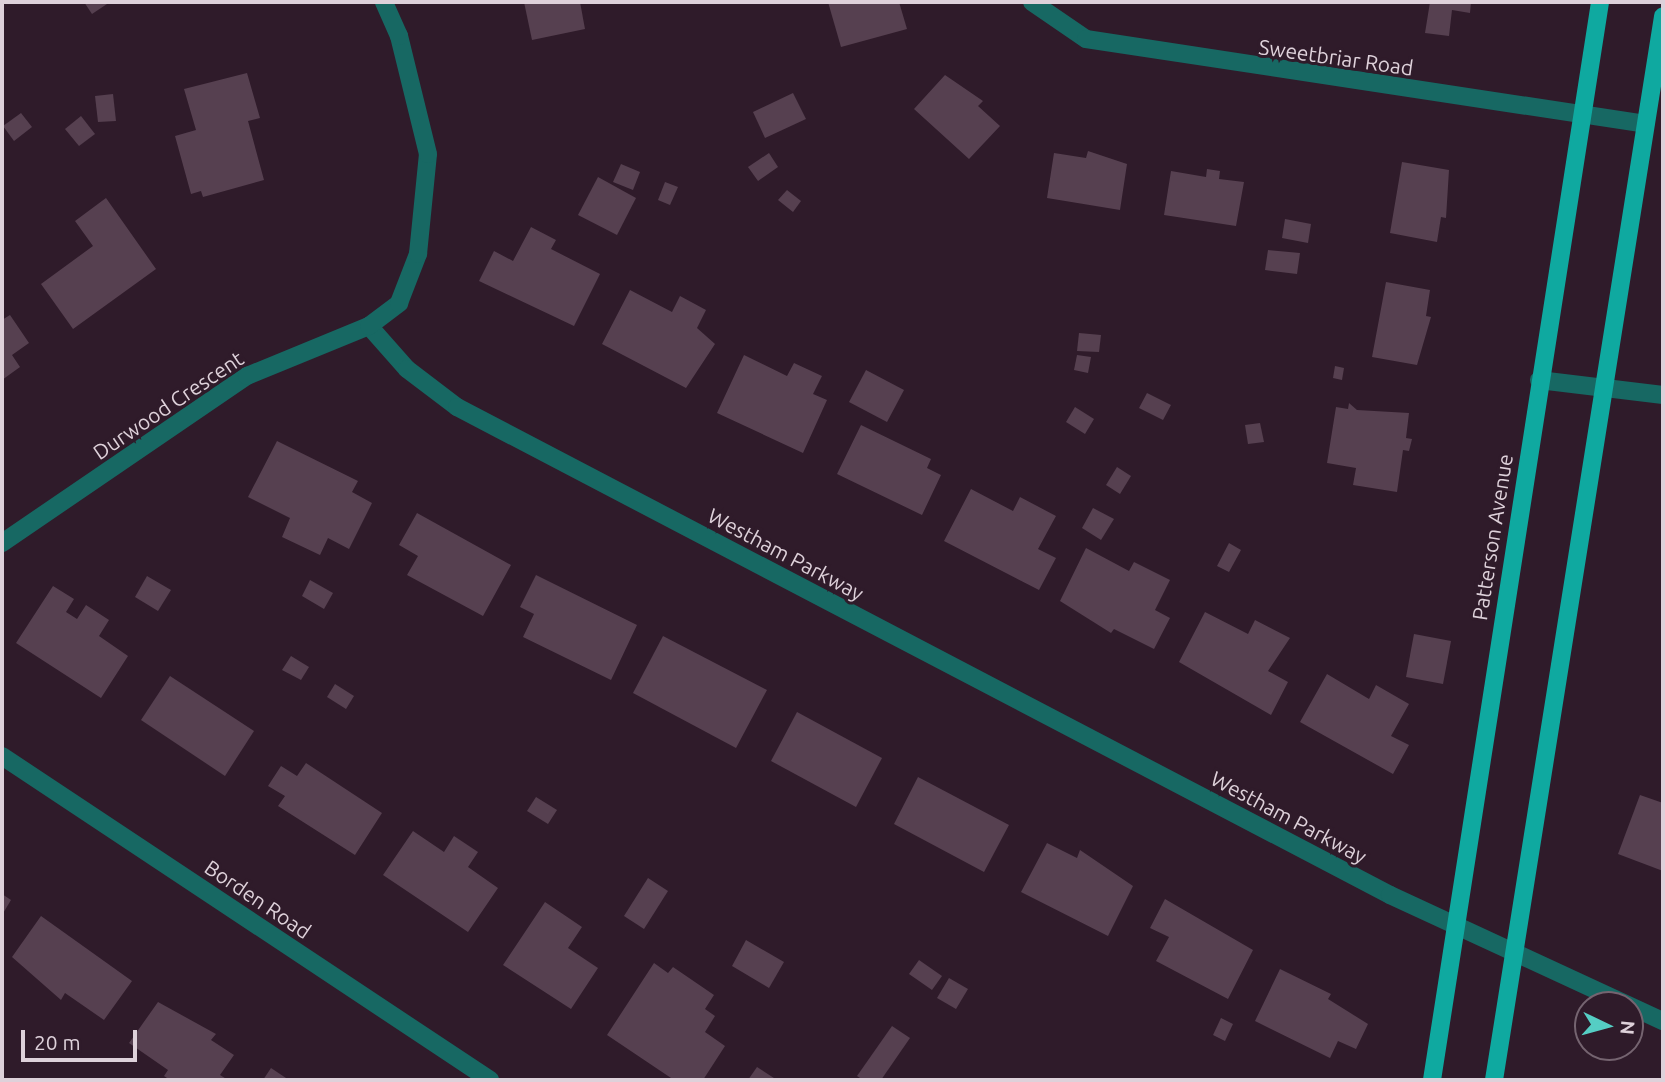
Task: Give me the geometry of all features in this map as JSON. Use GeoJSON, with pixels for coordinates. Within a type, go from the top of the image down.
{"type":"FeatureCollection","features":[{"type":"Feature","properties":{"kind":"main road","name":"Patterson Avenue"},"geometry":{"type":"LineString","coordinates":[[1432,1080],[1600,2]]}},
{"type":"Feature","properties":{"kind":"main road"},"geometry":{"type":"LineString","coordinates":[[1494,1080],[1663,16]]}},
{"type":"Feature","properties":{"kind":"street"},"geometry":{"type":"LineString","coordinates":[[369,326],[399,303],[418,254],[428,154],[384,2]]}},
{"type":"Feature","properties":{"kind":"street","name":"Sweetbriar Road"},"geometry":{"type":"LineString","coordinates":[[1032,2],[1086,39],[1646,124]]}},
{"type":"Feature","properties":{"kind":"street","name":"Durwood Crescent"},"geometry":{"type":"LineString","coordinates":[[2,543],[247,376],[369,326]]}},
{"type":"Feature","properties":{"kind":"street","name":"Westham Parkway"},"geometry":{"type":"LineString","coordinates":[[369,326],[407,369],[457,407],[1377,889],[1515,949],[1663,1021]]}},
{"type":"Feature","properties":{"kind":"street"},"geometry":{"type":"LineString","coordinates":[[1539,380],[1604,385],[1663,395]]}},
{"type":"Feature","properties":{"kind":"street","name":"Borden Road"},"geometry":{"type":"LineString","coordinates":[[2,756],[490,1080]]}},
{"type":"Feature","properties":{"kind":"building"},"geometry":{"type":"Polygon","coordinates":[[[84,2],[110,2],[92,14],[84,2]]]}},
{"type":"Feature","properties":{"kind":"building"},"geometry":{"type":"Polygon","coordinates":[[[524,2],[580,2],[585,29],[532,40],[524,2]]]}},
{"type":"Feature","properties":{"kind":"building"},"geometry":{"type":"Polygon","coordinates":[[[828,2],[899,2],[907,29],[841,47],[828,2]]]}},
{"type":"Feature","properties":{"kind":"building"},"geometry":{"type":"Polygon","coordinates":[[[1430,2],[1471,2],[1470,13],[1452,10],[1449,36],[1425,33],[1430,2]]]}},
{"type":"Feature","properties":{"kind":"building"},"geometry":{"type":"Polygon","coordinates":[[[247,73],[260,118],[248,121],[264,180],[203,197],[201,191],[191,194],[175,136],[196,130],[184,89],[247,73]]]}},
{"type":"Feature","properties":{"kind":"building"},"geometry":{"type":"Polygon","coordinates":[[[945,75],[983,101],[978,106],[1000,126],[969,159],[914,109],[945,75]]]}},
{"type":"Feature","properties":{"kind":"building"},"geometry":{"type":"Polygon","coordinates":[[[793,93],[806,119],[765,138],[753,112],[793,93]]]}},
{"type":"Feature","properties":{"kind":"building"},"geometry":{"type":"Polygon","coordinates":[[[113,94],[116,121],[98,122],[95,96],[113,94]]]}},
{"type":"Feature","properties":{"kind":"building"},"geometry":{"type":"Polygon","coordinates":[[[21,113],[32,127],[14,141],[3,126],[21,113]]]}},
{"type":"Feature","properties":{"kind":"building"},"geometry":{"type":"Polygon","coordinates":[[[81,116],[95,134],[79,146],[65,129],[81,116]]]}},
{"type":"Feature","properties":{"kind":"building"},"geometry":{"type":"Polygon","coordinates":[[[1088,151],[1127,164],[1120,210],[1047,198],[1054,153],[1086,158],[1088,151]]]}},
{"type":"Feature","properties":{"kind":"building"},"geometry":{"type":"Polygon","coordinates":[[[769,153],[778,167],[758,181],[748,167],[769,153]]]}},
{"type":"Feature","properties":{"kind":"building"},"geometry":{"type":"Polygon","coordinates":[[[1402,162],[1449,170],[1446,218],[1441,217],[1437,242],[1390,233],[1402,162]]]}},
{"type":"Feature","properties":{"kind":"building"},"geometry":{"type":"Polygon","coordinates":[[[621,164],[640,172],[633,190],[613,182],[621,164]]]}},
{"type":"Feature","properties":{"kind":"building"},"geometry":{"type":"Polygon","coordinates":[[[1207,169],[1220,171],[1219,179],[1244,182],[1236,226],[1164,215],[1171,171],[1206,177],[1207,169]]]}},
{"type":"Feature","properties":{"kind":"building"},"geometry":{"type":"Polygon","coordinates":[[[598,177],[636,198],[617,235],[578,215],[598,177]]]}},
{"type":"Feature","properties":{"kind":"building"},"geometry":{"type":"Polygon","coordinates":[[[665,182],[678,187],[670,205],[658,200],[665,182]]]}},
{"type":"Feature","properties":{"kind":"building"},"geometry":{"type":"Polygon","coordinates":[[[787,190],[801,201],[793,212],[778,200],[787,190]]]}},
{"type":"Feature","properties":{"kind":"building"},"geometry":{"type":"Polygon","coordinates":[[[106,198],[156,269],[73,329],[41,284],[93,246],[75,221],[106,198]]]}},
{"type":"Feature","properties":{"kind":"building"},"geometry":{"type":"Polygon","coordinates":[[[1285,219],[1311,224],[1308,243],[1282,238],[1285,219]]]}},
{"type":"Feature","properties":{"kind":"building"},"geometry":{"type":"Polygon","coordinates":[[[531,227],[556,240],[551,249],[600,274],[574,326],[479,281],[494,251],[513,261],[531,227]]]}},
{"type":"Feature","properties":{"kind":"building"},"geometry":{"type":"Polygon","coordinates":[[[1268,250],[1300,253],[1297,274],[1265,270],[1268,250]]]}},
{"type":"Feature","properties":{"kind":"building"},"geometry":{"type":"Polygon","coordinates":[[[1386,282],[1430,290],[1426,316],[1431,317],[1417,365],[1372,357],[1386,282]]]}},
{"type":"Feature","properties":{"kind":"building"},"geometry":{"type":"Polygon","coordinates":[[[630,290],[672,312],[680,296],[706,310],[697,328],[715,344],[686,388],[602,344],[630,290]]]}},
{"type":"Feature","properties":{"kind":"building"},"geometry":{"type":"Polygon","coordinates":[[[10,315],[29,343],[12,355],[20,367],[2,380],[2,320],[10,315]]]}},
{"type":"Feature","properties":{"kind":"building"},"geometry":{"type":"Polygon","coordinates":[[[1079,333],[1101,335],[1099,352],[1077,351],[1079,333]]]}},
{"type":"Feature","properties":{"kind":"building"},"geometry":{"type":"Polygon","coordinates":[[[744,355],[787,376],[794,363],[822,376],[813,394],[827,400],[803,453],[717,413],[744,355]]]}},
{"type":"Feature","properties":{"kind":"building"},"geometry":{"type":"Polygon","coordinates":[[[1077,355],[1091,357],[1088,373],[1074,370],[1077,355]]]}},
{"type":"Feature","properties":{"kind":"building"},"geometry":{"type":"Polygon","coordinates":[[[1335,366],[1344,368],[1342,380],[1333,378],[1335,366]]]}},
{"type":"Feature","properties":{"kind":"building"},"geometry":{"type":"Polygon","coordinates":[[[866,370],[904,390],[887,422],[849,402],[866,370]]]}},
{"type":"Feature","properties":{"kind":"building"},"geometry":{"type":"Polygon","coordinates":[[[1147,393],[1171,405],[1163,420],[1139,408],[1147,393]]]}},
{"type":"Feature","properties":{"kind":"building"},"geometry":{"type":"Polygon","coordinates":[[[1349,403],[1357,410],[1409,413],[1406,438],[1412,439],[1409,451],[1403,450],[1397,492],[1353,485],[1356,468],[1327,463],[1336,407],[1348,409],[1349,403]]]}},
{"type":"Feature","properties":{"kind":"building"},"geometry":{"type":"Polygon","coordinates":[[[1075,407],[1094,419],[1085,434],[1066,422],[1075,407]]]}},
{"type":"Feature","properties":{"kind":"building"},"geometry":{"type":"Polygon","coordinates":[[[1260,423],[1264,442],[1248,444],[1245,425],[1260,423]]]}},
{"type":"Feature","properties":{"kind":"building"},"geometry":{"type":"Polygon","coordinates":[[[861,425],[931,459],[927,468],[941,475],[922,515],[837,474],[861,425]]]}},
{"type":"Feature","properties":{"kind":"building"},"geometry":{"type":"Polygon","coordinates":[[[277,441],[358,481],[352,492],[372,503],[349,549],[328,538],[320,555],[282,537],[290,518],[248,497],[277,441]]]}},
{"type":"Feature","properties":{"kind":"building"},"geometry":{"type":"Polygon","coordinates":[[[1117,467],[1131,476],[1120,494],[1106,485],[1117,467]]]}},
{"type":"Feature","properties":{"kind":"building"},"geometry":{"type":"Polygon","coordinates":[[[971,489],[1013,511],[1020,497],[1056,516],[1038,549],[1056,558],[1039,590],[944,541],[971,489]]]}},
{"type":"Feature","properties":{"kind":"building"},"geometry":{"type":"Polygon","coordinates":[[[1093,508],[1114,519],[1101,540],[1082,528],[1093,508]]]}},
{"type":"Feature","properties":{"kind":"building"},"geometry":{"type":"Polygon","coordinates":[[[417,513],[511,565],[483,616],[407,575],[418,556],[399,545],[417,513]]]}},
{"type":"Feature","properties":{"kind":"building"},"geometry":{"type":"Polygon","coordinates":[[[1229,543],[1241,550],[1229,572],[1217,566],[1229,543]]]}},
{"type":"Feature","properties":{"kind":"building"},"geometry":{"type":"Polygon","coordinates":[[[1086,548],[1129,571],[1134,562],[1170,580],[1155,610],[1170,618],[1154,649],[1114,629],[1111,633],[1060,601],[1086,548]]]}},
{"type":"Feature","properties":{"kind":"building"},"geometry":{"type":"Polygon","coordinates":[[[536,575],[637,625],[611,680],[523,637],[534,614],[520,607],[536,575]]]}},
{"type":"Feature","properties":{"kind":"building"},"geometry":{"type":"Polygon","coordinates":[[[147,576],[171,590],[158,611],[135,597],[147,576]]]}},
{"type":"Feature","properties":{"kind":"building"},"geometry":{"type":"Polygon","coordinates":[[[310,580],[333,593],[324,609],[302,596],[310,580]]]}},
{"type":"Feature","properties":{"kind":"building"},"geometry":{"type":"Polygon","coordinates":[[[53,586],[74,599],[66,612],[77,619],[86,605],[109,620],[99,636],[128,656],[101,698],[16,643],[53,586]]]}},
{"type":"Feature","properties":{"kind":"building"},"geometry":{"type":"Polygon","coordinates":[[[1205,612],[1248,634],[1255,620],[1290,638],[1268,671],[1288,682],[1271,715],[1179,662],[1205,612]]]}},
{"type":"Feature","properties":{"kind":"building"},"geometry":{"type":"Polygon","coordinates":[[[1414,634],[1451,641],[1443,684],[1406,677],[1414,634]]]}},
{"type":"Feature","properties":{"kind":"building"},"geometry":{"type":"Polygon","coordinates":[[[663,636],[767,690],[736,748],[633,693],[663,636]]]}},
{"type":"Feature","properties":{"kind":"building"},"geometry":{"type":"Polygon","coordinates":[[[291,656],[309,667],[301,680],[282,670],[291,656]]]}},
{"type":"Feature","properties":{"kind":"building"},"geometry":{"type":"Polygon","coordinates":[[[1327,674],[1369,699],[1376,685],[1409,704],[1391,736],[1409,745],[1393,774],[1300,722],[1327,674]]]}},
{"type":"Feature","properties":{"kind":"building"},"geometry":{"type":"Polygon","coordinates":[[[170,676],[254,731],[225,776],[141,720],[170,676]]]}},
{"type":"Feature","properties":{"kind":"building"},"geometry":{"type":"Polygon","coordinates":[[[335,684],[354,696],[346,709],[327,697],[335,684]]]}},
{"type":"Feature","properties":{"kind":"building"},"geometry":{"type":"Polygon","coordinates":[[[797,712],[882,758],[856,807],[771,761],[797,712]]]}},
{"type":"Feature","properties":{"kind":"building"},"geometry":{"type":"Polygon","coordinates":[[[306,763],[382,813],[355,855],[278,806],[285,796],[268,786],[281,766],[297,776],[306,763]]]}},
{"type":"Feature","properties":{"kind":"building"},"geometry":{"type":"Polygon","coordinates":[[[918,777],[1009,825],[984,872],[894,824],[918,777]]]}},
{"type":"Feature","properties":{"kind":"building"},"geometry":{"type":"Polygon","coordinates":[[[1640,795],[1663,803],[1663,871],[1618,854],[1640,795]]]}},
{"type":"Feature","properties":{"kind":"building"},"geometry":{"type":"Polygon","coordinates":[[[536,797],[557,810],[548,824],[527,811],[536,797]]]}},
{"type":"Feature","properties":{"kind":"building"},"geometry":{"type":"Polygon","coordinates":[[[413,831],[444,852],[454,836],[478,852],[468,867],[498,888],[468,932],[383,875],[413,831]]]}},
{"type":"Feature","properties":{"kind":"building"},"geometry":{"type":"Polygon","coordinates":[[[1047,843],[1077,858],[1080,850],[1133,886],[1108,936],[1021,892],[1047,843]]]}},
{"type":"Feature","properties":{"kind":"building"},"geometry":{"type":"Polygon","coordinates":[[[648,878],[668,891],[644,929],[624,916],[648,878]]]}},
{"type":"Feature","properties":{"kind":"building"},"geometry":{"type":"Polygon","coordinates":[[[2,894],[11,900],[2,915],[2,894]]]}},
{"type":"Feature","properties":{"kind":"building"},"geometry":{"type":"Polygon","coordinates":[[[1165,899],[1253,950],[1228,999],[1156,961],[1169,937],[1150,928],[1165,899]]]}},
{"type":"Feature","properties":{"kind":"building"},"geometry":{"type":"Polygon","coordinates":[[[545,902],[582,927],[568,948],[598,968],[571,1009],[503,965],[545,902]]]}},
{"type":"Feature","properties":{"kind":"building"},"geometry":{"type":"Polygon","coordinates":[[[41,916],[132,981],[104,1020],[65,993],[61,1000],[12,957],[41,916]]]}},
{"type":"Feature","properties":{"kind":"building"},"geometry":{"type":"Polygon","coordinates":[[[746,940],[784,962],[769,988],[732,966],[746,940]]]}},
{"type":"Feature","properties":{"kind":"building"},"geometry":{"type":"Polygon","coordinates":[[[919,960],[942,976],[932,990],[909,974],[919,960]]]}},
{"type":"Feature","properties":{"kind":"building"},"geometry":{"type":"Polygon","coordinates":[[[654,963],[668,973],[673,967],[714,995],[705,1009],[715,1016],[705,1032],[725,1046],[703,1080],[674,1080],[607,1035],[654,963]]]}},
{"type":"Feature","properties":{"kind":"building"},"geometry":{"type":"Polygon","coordinates":[[[1280,969],[1331,994],[1328,999],[1368,1024],[1356,1049],[1338,1041],[1330,1058],[1255,1021],[1280,969]]]}},
{"type":"Feature","properties":{"kind":"building"},"geometry":{"type":"Polygon","coordinates":[[[949,978],[968,989],[956,1009],[937,998],[949,978]]]}},
{"type":"Feature","properties":{"kind":"building"},"geometry":{"type":"Polygon","coordinates":[[[158,1002],[216,1034],[211,1040],[234,1055],[220,1075],[228,1080],[170,1080],[164,1076],[168,1070],[129,1043],[158,1002]]]}},
{"type":"Feature","properties":{"kind":"building"},"geometry":{"type":"Polygon","coordinates":[[[1221,1018],[1233,1024],[1225,1041],[1213,1035],[1221,1018]]]}},
{"type":"Feature","properties":{"kind":"building"},"geometry":{"type":"Polygon","coordinates":[[[892,1026],[910,1038],[881,1080],[863,1080],[857,1076],[892,1026]]]}},
{"type":"Feature","properties":{"kind":"building"},"geometry":{"type":"Polygon","coordinates":[[[757,1067],[777,1080],[748,1080],[757,1067]]]}},
{"type":"Feature","properties":{"kind":"building"},"geometry":{"type":"Polygon","coordinates":[[[271,1068],[289,1080],[263,1080],[271,1068]]]}}]}
